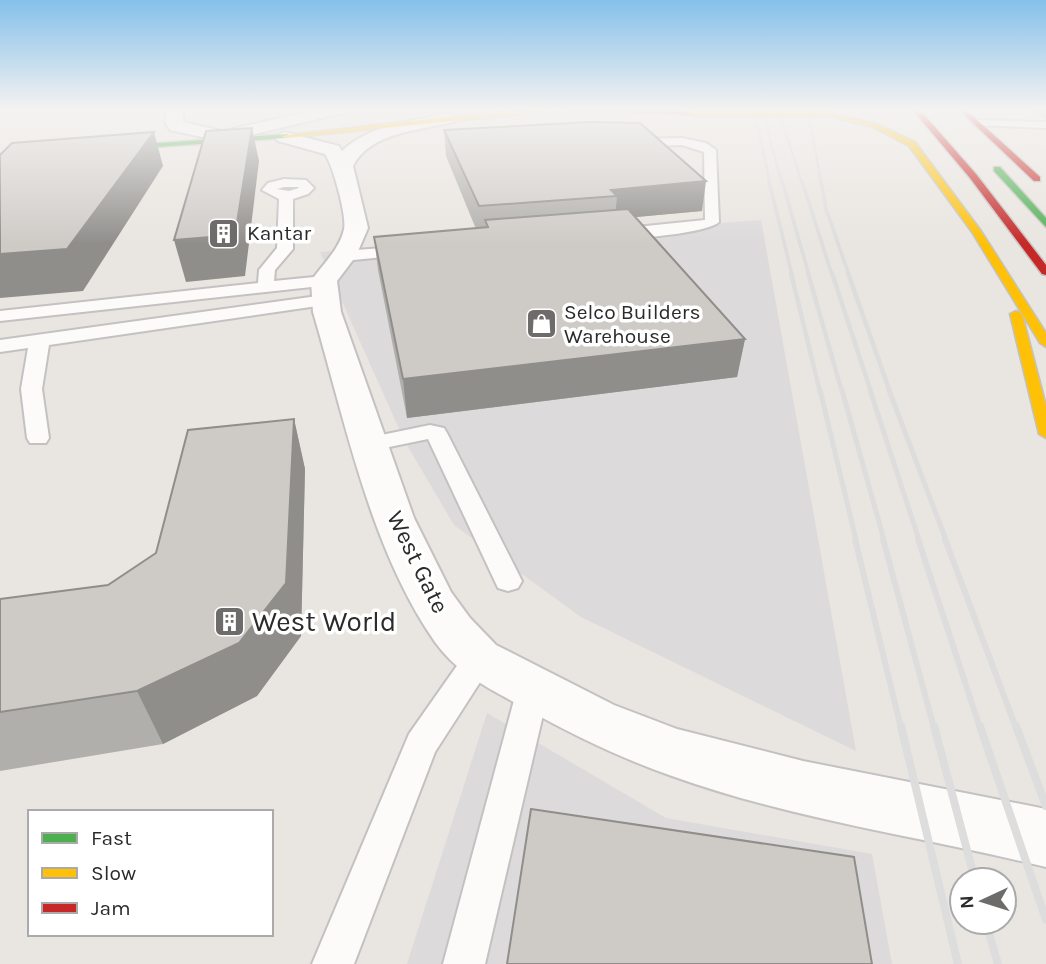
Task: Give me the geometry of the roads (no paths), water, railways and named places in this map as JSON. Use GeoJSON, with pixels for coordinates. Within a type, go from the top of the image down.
{"type":"FeatureCollection","features":[{"type":"Feature","properties":{"kind":"main road"},"geometry":{"type":"LineString","coordinates":[[0,156],[28,154]]}},
{"type":"Feature","properties":{"kind":"main road"},"geometry":{"type":"LineString","coordinates":[[920,154],[976,231],[1046,343]]}},
{"type":"Feature","properties":{"kind":"main road"},"geometry":{"type":"LineString","coordinates":[[954,154],[1046,272]]}},
{"type":"Feature","properties":{"kind":"main road"},"geometry":{"type":"LineString","coordinates":[[1010,154],[1046,188]]}},
{"type":"Feature","properties":{"kind":"main road"},"geometry":{"type":"LineString","coordinates":[[987,158],[1046,224]]}},
{"type":"Feature","properties":{"kind":"main road"},"geometry":{"type":"LineString","coordinates":[[1009,284],[1046,434]]}},
{"type":"Feature","properties":{"kind":"street"},"geometry":{"type":"LineString","coordinates":[[324,290],[352,240],[356,220],[340,154]]}},
{"type":"Feature","properties":{"kind":"street","name":"West Gate"},"geometry":{"type":"LineString","coordinates":[[324,290],[394,518],[433,601],[453,631],[480,659],[595,721],[675,753],[803,787],[1046,838]]}},
{"type":"Feature","properties":{"kind":"lane"},"geometry":{"type":"LineString","coordinates":[[604,235],[698,227],[712,222],[710,154]]}},
{"type":"Feature","properties":{"kind":"lane"},"geometry":{"type":"LineString","coordinates":[[267,288],[264,275],[267,268],[285,249],[286,195]]}},
{"type":"Feature","properties":{"kind":"lane"},"geometry":{"type":"LineString","coordinates":[[343,256],[429,249]]}},
{"type":"Feature","properties":{"kind":"lane"},"geometry":{"type":"LineString","coordinates":[[0,316],[267,288],[324,290]]}},
{"type":"Feature","properties":{"kind":"lane"},"geometry":{"type":"LineString","coordinates":[[0,346],[324,290]]}},
{"type":"Feature","properties":{"kind":"lane"},"geometry":{"type":"LineString","coordinates":[[38,438],[33,417],[31,368],[40,341]]}},
{"type":"Feature","properties":{"kind":"lane"},"geometry":{"type":"LineString","coordinates":[[370,444],[436,433],[508,581]]}},
{"type":"Feature","properties":{"kind":"lane"},"geometry":{"type":"LineString","coordinates":[[332,964],[421,745],[480,659]]}},
{"type":"Feature","properties":{"kind":"lane"},"geometry":{"type":"LineString","coordinates":[[464,964],[533,689]]}},
{"type":"Feature","properties":{"kind":"railway"},"geometry":{"type":"LineString","coordinates":[[764,154],[770,183]]}},
{"type":"Feature","properties":{"kind":"railway"},"geometry":{"type":"LineString","coordinates":[[774,154],[782,183]]}},
{"type":"Feature","properties":{"kind":"railway"},"geometry":{"type":"LineString","coordinates":[[793,154],[802,183]]}},
{"type":"Feature","properties":{"kind":"railway"},"geometry":{"type":"LineString","coordinates":[[816,154],[821,183]]}},
{"type":"Feature","properties":{"kind":"railway"},"geometry":{"type":"LineString","coordinates":[[769,181],[792,275]]}},
{"type":"Feature","properties":{"kind":"railway"},"geometry":{"type":"LineString","coordinates":[[782,181],[809,275]]}},
{"type":"Feature","properties":{"kind":"railway"},"geometry":{"type":"LineString","coordinates":[[802,181],[832,275]]}},
{"type":"Feature","properties":{"kind":"railway"},"geometry":{"type":"LineString","coordinates":[[821,181],[826,209],[849,275]]}},
{"type":"Feature","properties":{"kind":"railway"},"geometry":{"type":"LineString","coordinates":[[791,273],[820,392]]}},
{"type":"Feature","properties":{"kind":"railway"},"geometry":{"type":"LineString","coordinates":[[808,273],[842,392]]}},
{"type":"Feature","properties":{"kind":"railway"},"geometry":{"type":"LineString","coordinates":[[832,273],[871,392]]}},
{"type":"Feature","properties":{"kind":"railway"},"geometry":{"type":"LineString","coordinates":[[848,273],[890,392]]}},
{"type":"Feature","properties":{"kind":"railway"},"geometry":{"type":"LineString","coordinates":[[820,390],[856,540]]}},
{"type":"Feature","properties":{"kind":"railway"},"geometry":{"type":"LineString","coordinates":[[842,390],[884,540]]}},
{"type":"Feature","properties":{"kind":"railway"},"geometry":{"type":"LineString","coordinates":[[870,390],[919,540]]}},
{"type":"Feature","properties":{"kind":"railway"},"geometry":{"type":"LineString","coordinates":[[889,390],[946,540]]}},
{"type":"Feature","properties":{"kind":"railway"},"geometry":{"type":"LineString","coordinates":[[855,539],[901,728]]}},
{"type":"Feature","properties":{"kind":"railway"},"geometry":{"type":"LineString","coordinates":[[883,539],[934,728]]}},
{"type":"Feature","properties":{"kind":"railway"},"geometry":{"type":"LineString","coordinates":[[918,539],[980,728]]}},
{"type":"Feature","properties":{"kind":"railway"},"geometry":{"type":"LineString","coordinates":[[945,539],[1016,728]]}},
{"type":"Feature","properties":{"kind":"railway"},"geometry":{"type":"LineString","coordinates":[[901,726],[958,964]]}},
{"type":"Feature","properties":{"kind":"railway"},"geometry":{"type":"LineString","coordinates":[[934,726],[971,866]]}},
{"type":"Feature","properties":{"kind":"railway"},"geometry":{"type":"LineString","coordinates":[[980,726],[1046,920]]}},
{"type":"Feature","properties":{"kind":"railway"},"geometry":{"type":"LineString","coordinates":[[1016,726],[1046,806]]}},
{"type":"Feature","properties":{"kind":"railway"},"geometry":{"type":"LineString","coordinates":[[990,936],[998,964]]}},
{"type":"Feature","properties":{"kind":"place","name":"Kantar"},"geometry":{"type":"Point","coordinates":[224,233]}},
{"type":"Feature","properties":{"kind":"place","name":"Selco Builders Warehouse"},"geometry":{"type":"Point","coordinates":[541,324]}},
{"type":"Feature","properties":{"kind":"place","name":"West World"},"geometry":{"type":"Point","coordinates":[229,621]}}]}
